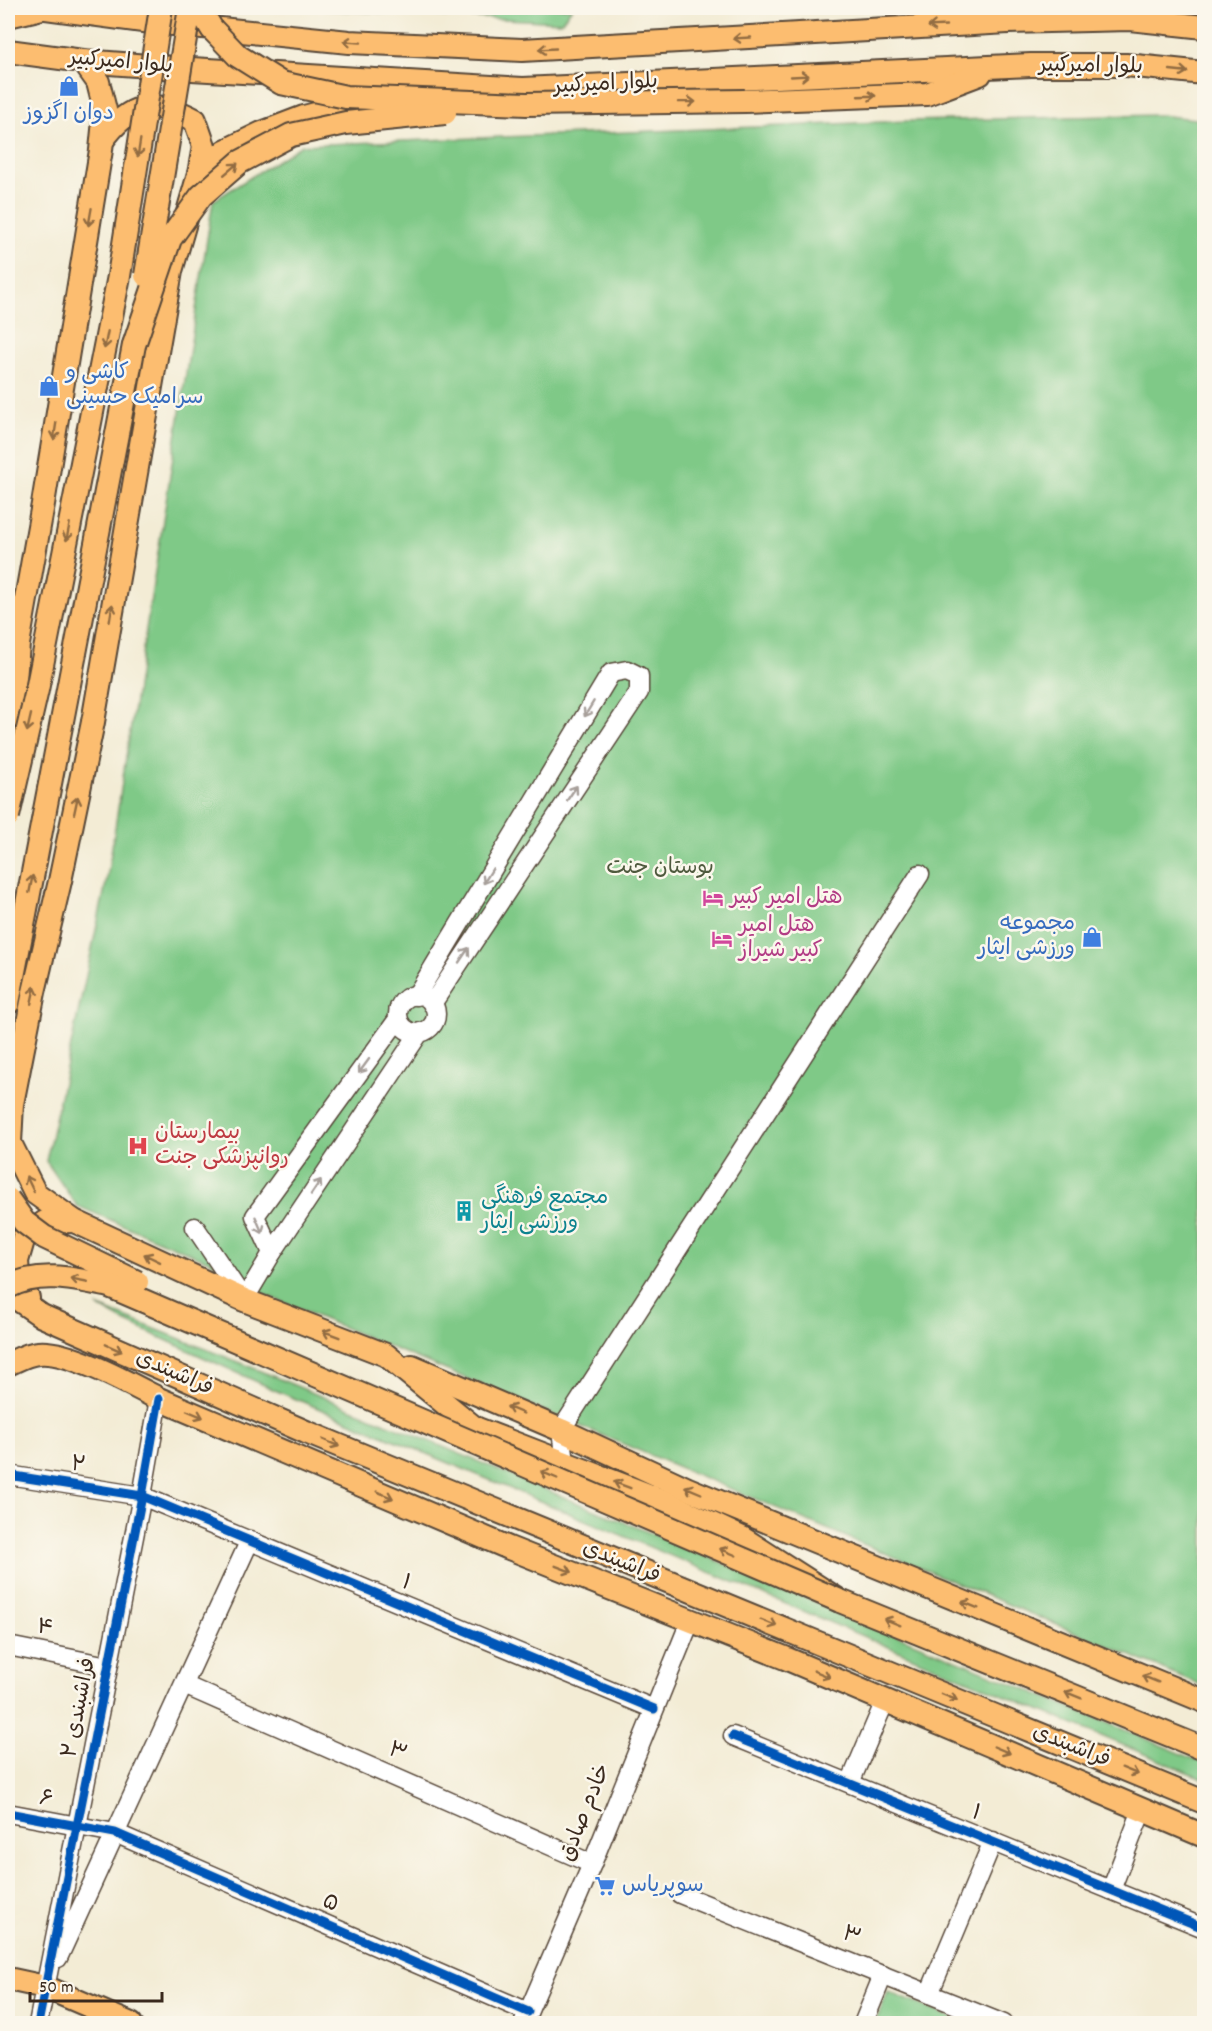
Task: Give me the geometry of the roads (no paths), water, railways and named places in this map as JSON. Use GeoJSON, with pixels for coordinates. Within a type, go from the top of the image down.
{"type":"FeatureCollection","features":[{"type":"Feature","properties":{"kind":"main road","name":"بلوار امیرکبیر"},"geometry":{"type":"LineString","coordinates":[[44,8],[140,14],[349,42],[522,50],[1008,22],[1130,20],[1204,27]]}},
{"type":"Feature","properties":{"kind":"main road"},"geometry":{"type":"LineString","coordinates":[[8,16],[44,8]]}},
{"type":"Feature","properties":{"kind":"main road"},"geometry":{"type":"LineString","coordinates":[[8,816],[37,690],[119,276],[161,8]]}},
{"type":"Feature","properties":{"kind":"main road"},"geometry":{"type":"LineString","coordinates":[[8,1003],[134,345],[190,8]]}},
{"type":"Feature","properties":{"kind":"main road"},"geometry":{"type":"LineString","coordinates":[[200,8],[212,29],[238,56],[281,83],[346,97],[526,104],[745,101],[927,94],[994,67]]}},
{"type":"Feature","properties":{"kind":"main road"},"geometry":{"type":"LineString","coordinates":[[1008,22],[1059,8]]}},
{"type":"Feature","properties":{"kind":"main road","name":"بلوار امیرکبیر"},"geometry":{"type":"LineString","coordinates":[[8,51],[83,61],[506,89],[994,67],[1126,65],[1204,74]]}},
{"type":"Feature","properties":{"kind":"main road"},"geometry":{"type":"LineString","coordinates":[[8,764],[18,644],[102,141],[105,110],[98,82],[83,61]]}},
{"type":"Feature","properties":{"kind":"main road"},"geometry":{"type":"LineString","coordinates":[[199,174],[225,152],[262,133],[304,117],[343,107],[506,89]]}},
{"type":"Feature","properties":{"kind":"main road"},"geometry":{"type":"LineString","coordinates":[[134,345],[170,239],[201,195],[240,162],[291,135],[346,123],[526,104]]}},
{"type":"Feature","properties":{"kind":"main road"},"geometry":{"type":"LineString","coordinates":[[102,141],[112,126],[131,113],[155,106],[176,110],[195,120],[204,146],[199,174],[171,271],[93,722],[12,1104],[10,1143],[35,1193],[74,1221],[244,1300],[386,1355],[561,1430],[688,1489],[1204,1701]]}},
{"type":"Feature","properties":{"kind":"main road"},"geometry":{"type":"LineString","coordinates":[[8,1199],[24,1222],[44,1237],[118,1274],[476,1430],[661,1500],[742,1538],[840,1600]]}},
{"type":"Feature","properties":{"kind":"main road"},"geometry":{"type":"LineString","coordinates":[[42,1316],[19,1287],[16,1261],[24,1237],[45,1222],[74,1221]]}},
{"type":"Feature","properties":{"kind":"main road"},"geometry":{"type":"LineString","coordinates":[[8,1288],[31,1279],[60,1276],[109,1286],[840,1600],[1204,1749]]}},
{"type":"Feature","properties":{"kind":"main road","name":"فراشبندی"},"geometry":{"type":"LineString","coordinates":[[8,1288],[16,1298],[42,1316],[306,1432],[1204,1802]]}},
{"type":"Feature","properties":{"kind":"main road","name":"فراشبندی"},"geometry":{"type":"LineString","coordinates":[[8,1364],[39,1352],[66,1357],[117,1376],[159,1399],[509,1548],[691,1619],[1204,1836]]}},
{"type":"Feature","properties":{"kind":"main road"},"geometry":{"type":"LineString","coordinates":[[386,1355],[476,1430]]}},
{"type":"Feature","properties":{"kind":"main road"},"geometry":{"type":"LineString","coordinates":[[235,1431],[306,1432]]}},
{"type":"Feature","properties":{"kind":"main road"},"geometry":{"type":"LineString","coordinates":[[481,1506],[509,1548]]}},
{"type":"Feature","properties":{"kind":"main road"},"geometry":{"type":"LineString","coordinates":[[8,1979],[45,1987],[131,2024]]}},
{"type":"Feature","properties":{"kind":"street"},"geometry":{"type":"LineString","coordinates":[[627,670],[639,676],[639,692],[424,1000],[611,673],[627,670]]}},
{"type":"Feature","properties":{"kind":"street"},"geometry":{"type":"LineString","coordinates":[[565,1462],[561,1430],[920,874]]}},
{"type":"Feature","properties":{"kind":"street"},"geometry":{"type":"LineString","coordinates":[[407,998],[424,1000],[435,1012],[435,1018],[426,1031],[410,1032],[398,1019],[398,1013],[407,998]]}},
{"type":"Feature","properties":{"kind":"street"},"geometry":{"type":"LineString","coordinates":[[272,1253],[255,1216],[398,1019]]}},
{"type":"Feature","properties":{"kind":"street"},"geometry":{"type":"LineString","coordinates":[[195,1227],[244,1300],[272,1253],[420,1032]]}},
{"type":"Feature","properties":{"kind":"street","name":"۲ فراشبندی"},"geometry":{"type":"LineString","coordinates":[[38,2024],[159,1399]]}},
{"type":"Feature","properties":{"kind":"street","name":"۲"},"geometry":{"type":"LineString","coordinates":[[8,1475],[142,1496]]}},
{"type":"Feature","properties":{"kind":"street","name":"۱"},"geometry":{"type":"LineString","coordinates":[[142,1496],[654,1709]]}},
{"type":"Feature","properties":{"kind":"street"},"geometry":{"type":"LineString","coordinates":[[45,1987],[250,1540]]}},
{"type":"Feature","properties":{"kind":"street","name":"خادم صادق"},"geometry":{"type":"LineString","coordinates":[[526,2018],[592,1864],[691,1619]]}},
{"type":"Feature","properties":{"kind":"street","name":"۴"},"geometry":{"type":"LineString","coordinates":[[8,1646],[108,1666]]}},
{"type":"Feature","properties":{"kind":"street","name":"۳"},"geometry":{"type":"LineString","coordinates":[[184,1685],[592,1864]]}},
{"type":"Feature","properties":{"kind":"street"},"geometry":{"type":"LineString","coordinates":[[850,1783],[885,1701]]}},
{"type":"Feature","properties":{"kind":"street","name":"۱"},"geometry":{"type":"LineString","coordinates":[[733,1736],[1204,1928]]}},
{"type":"Feature","properties":{"kind":"street"},"geometry":{"type":"LineString","coordinates":[[1111,1890],[1142,1810]]}},
{"type":"Feature","properties":{"kind":"street","name":"۶"},"geometry":{"type":"LineString","coordinates":[[8,1813],[116,1833]]}},
{"type":"Feature","properties":{"kind":"street","name":"۵"},"geometry":{"type":"LineString","coordinates":[[116,1833],[526,2018]]}},
{"type":"Feature","properties":{"kind":"street"},"geometry":{"type":"LineString","coordinates":[[929,1994],[993,1841]]}},
{"type":"Feature","properties":{"kind":"street","name":"۳"},"geometry":{"type":"LineString","coordinates":[[680,1894],[1004,2024]]}},
{"type":"Feature","properties":{"kind":"street"},"geometry":{"type":"LineString","coordinates":[[863,2024],[883,1976]]}},
{"type":"Feature","properties":{"kind":"place","name":"دوان اگزوز"},"geometry":{"type":"Point","coordinates":[69,86]}},
{"type":"Feature","properties":{"kind":"place","name":"کاشی و سرامیک حسینی"},"geometry":{"type":"Point","coordinates":[49,386]}},
{"type":"Feature","properties":{"kind":"place","name":"هتل امیر کبیر"},"geometry":{"type":"Point","coordinates":[713,898]}},
{"type":"Feature","properties":{"kind":"place","name":"مجموعه ورزشی ایثار"},"geometry":{"type":"Point","coordinates":[1092,937]}},
{"type":"Feature","properties":{"kind":"place","name":"هتل امیر کبیر شیراز"},"geometry":{"type":"Point","coordinates":[722,939]}},
{"type":"Feature","properties":{"kind":"place","name":"بیمارستان روانپزشکی جنت"},"geometry":{"type":"Point","coordinates":[138,1146]}},
{"type":"Feature","properties":{"kind":"place","name":"مجتمع فرهنگی ورزشی ایثار"},"geometry":{"type":"Point","coordinates":[464,1211]}},
{"type":"Feature","properties":{"kind":"place","name":"سوپریاس"},"geometry":{"type":"Point","coordinates":[605,1886]}},
{"type":"Feature","properties":{"kind":"park label","name":"بوستان جنت"},"geometry":{"type":"Point","coordinates":[660,868]}}]}
